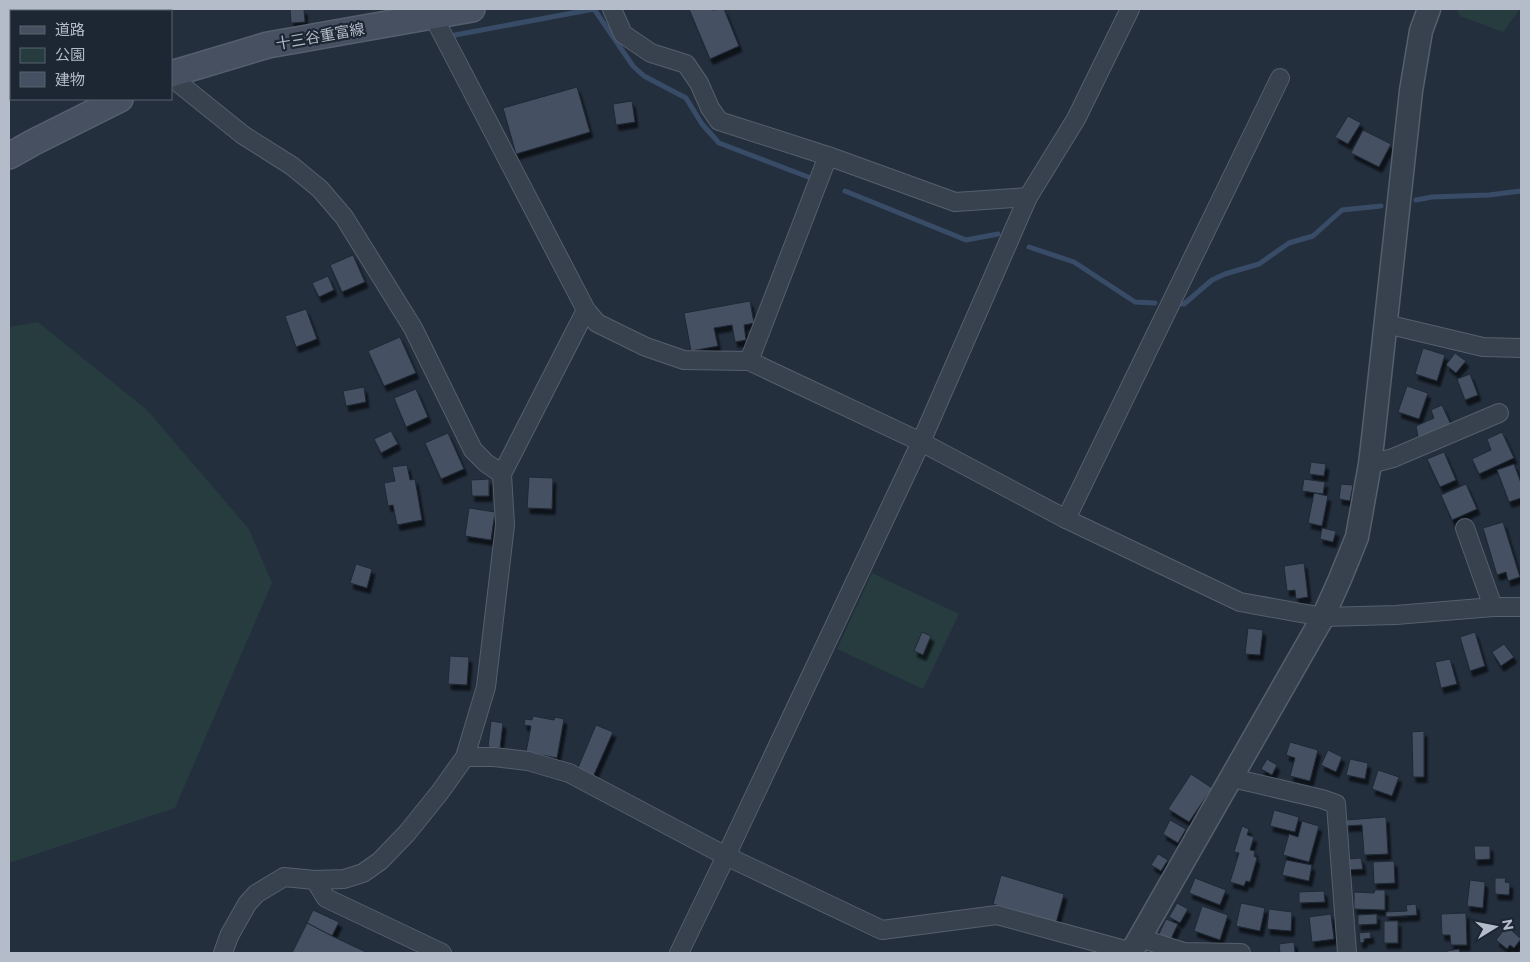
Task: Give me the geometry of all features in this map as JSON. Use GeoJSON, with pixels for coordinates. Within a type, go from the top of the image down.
{"type":"FeatureCollection","features":[{"type":"Feature","properties":{"kind":"main road","name":"十三谷重富線"},"geometry":{"type":"LineString","coordinates":[[172,76],[268,44],[472,9]]}},
{"type":"Feature","properties":{"kind":"main road"},"geometry":{"type":"LineString","coordinates":[[9,156],[118,100]]}},
{"type":"Feature","properties":{"kind":"street"},"geometry":{"type":"LineString","coordinates":[[612,9],[623,34],[651,53],[686,64],[699,83],[710,108],[719,121],[828,156],[955,202],[1028,197]]}},
{"type":"Feature","properties":{"kind":"street"},"geometry":{"type":"LineString","coordinates":[[678,953],[726,856],[921,442],[1028,197],[1076,119],[1130,9]]}},
{"type":"Feature","properties":{"kind":"street"},"geometry":{"type":"LineString","coordinates":[[1134,948],[1323,617],[1357,537],[1370,464],[1411,91],[1421,30],[1429,9]]}},
{"type":"Feature","properties":{"kind":"street"},"geometry":{"type":"LineString","coordinates":[[433,16],[586,310],[598,323],[646,347],[684,360],[749,361],[921,442],[1066,519],[1240,602],[1323,617],[1396,615],[1493,607],[1521,607]]}},
{"type":"Feature","properties":{"kind":"street"},"geometry":{"type":"LineString","coordinates":[[172,77],[243,135],[292,166],[313,183],[344,217],[413,328],[473,450],[486,463],[502,474]]}},
{"type":"Feature","properties":{"kind":"street"},"geometry":{"type":"LineString","coordinates":[[1066,519],[1280,78]]}},
{"type":"Feature","properties":{"kind":"street"},"geometry":{"type":"LineString","coordinates":[[749,361],[828,156]]}},
{"type":"Feature","properties":{"kind":"street"},"geometry":{"type":"LineString","coordinates":[[223,953],[229,936],[247,904],[256,894],[284,877],[315,880],[344,879],[363,873],[380,861],[407,833],[465,757],[486,687],[505,524],[502,474],[586,310]]}},
{"type":"Feature","properties":{"kind":"street"},"geometry":{"type":"LineString","coordinates":[[1386,324],[1483,347],[1521,348]]}},
{"type":"Feature","properties":{"kind":"street"},"geometry":{"type":"LineString","coordinates":[[1370,464],[1393,458],[1499,413]]}},
{"type":"Feature","properties":{"kind":"street"},"geometry":{"type":"LineString","coordinates":[[1464,528],[1493,607]]}},
{"type":"Feature","properties":{"kind":"street"},"geometry":{"type":"LineString","coordinates":[[465,757],[494,757],[528,761],[569,773],[726,856],[882,930],[996,915],[1134,948],[1184,952],[1241,953]]}},
{"type":"Feature","properties":{"kind":"street"},"geometry":{"type":"LineString","coordinates":[[1232,778],[1336,804],[1348,953]]}},
{"type":"Feature","properties":{"kind":"street"},"geometry":{"type":"LineString","coordinates":[[315,880],[326,898],[442,953]]}},
{"type":"Feature","properties":{"kind":"green space"},"geometry":{"type":"Polygon","coordinates":[[[1456,9],[1520,9],[1503,32],[1460,16],[1456,9]]]}},
{"type":"Feature","properties":{"kind":"green space"},"geometry":{"type":"Polygon","coordinates":[[[38,322],[147,410],[249,529],[272,583],[175,808],[9,863],[9,327],[38,322]]]}},
{"type":"Feature","properties":{"kind":"green space"},"geometry":{"type":"Polygon","coordinates":[[[872,573],[959,614],[923,689],[837,649],[872,573]]]}},
{"type":"Feature","properties":{"kind":"building"},"geometry":{"type":"Polygon","coordinates":[[[290,9],[304,9],[305,22],[291,23],[290,9]]]}},
{"type":"Feature","properties":{"kind":"building"},"geometry":{"type":"Polygon","coordinates":[[[689,9],[724,9],[739,46],[710,59],[689,9]]]}},
{"type":"Feature","properties":{"kind":"building"},"geometry":{"type":"Polygon","coordinates":[[[577,87],[590,132],[516,154],[503,108],[577,87]]]}},
{"type":"Feature","properties":{"kind":"building"},"geometry":{"type":"Polygon","coordinates":[[[632,101],[635,122],[616,125],[613,104],[632,101]]]}},
{"type":"Feature","properties":{"kind":"building"},"geometry":{"type":"Polygon","coordinates":[[[1348,116],[1361,123],[1348,144],[1335,137],[1348,116]]]}},
{"type":"Feature","properties":{"kind":"building"},"geometry":{"type":"Polygon","coordinates":[[[1363,130],[1391,144],[1379,167],[1351,153],[1363,130]]]}},
{"type":"Feature","properties":{"kind":"building"},"geometry":{"type":"Polygon","coordinates":[[[353,255],[365,282],[342,292],[330,265],[353,255]]]}},
{"type":"Feature","properties":{"kind":"building"},"geometry":{"type":"Polygon","coordinates":[[[328,276],[334,290],[319,297],[312,283],[328,276]]]}},
{"type":"Feature","properties":{"kind":"building"},"geometry":{"type":"Polygon","coordinates":[[[750,301],[754,323],[744,325],[746,340],[735,342],[732,325],[714,328],[718,346],[691,351],[684,313],[750,301]]]}},
{"type":"Feature","properties":{"kind":"building"},"geometry":{"type":"Polygon","coordinates":[[[306,309],[317,339],[296,347],[285,316],[306,309]]]}},
{"type":"Feature","properties":{"kind":"building"},"geometry":{"type":"Polygon","coordinates":[[[400,337],[416,373],[384,386],[368,351],[400,337]]]}},
{"type":"Feature","properties":{"kind":"building"},"geometry":{"type":"Polygon","coordinates":[[[1423,348],[1445,355],[1437,381],[1415,374],[1423,348]]]}},
{"type":"Feature","properties":{"kind":"building"},"geometry":{"type":"Polygon","coordinates":[[[1455,353],[1466,361],[1456,373],[1446,365],[1455,353]]]}},
{"type":"Feature","properties":{"kind":"building"},"geometry":{"type":"Polygon","coordinates":[[[1470,374],[1478,395],[1465,400],[1457,379],[1470,374]]]}},
{"type":"Feature","properties":{"kind":"building"},"geometry":{"type":"Polygon","coordinates":[[[1407,386],[1428,393],[1419,419],[1398,412],[1407,386]]]}},
{"type":"Feature","properties":{"kind":"building"},"geometry":{"type":"Polygon","coordinates":[[[364,387],[366,402],[346,406],[343,391],[364,387]]]}},
{"type":"Feature","properties":{"kind":"building"},"geometry":{"type":"Polygon","coordinates":[[[416,389],[428,417],[406,427],[394,398],[416,389]]]}},
{"type":"Feature","properties":{"kind":"building"},"geometry":{"type":"Polygon","coordinates":[[[1442,405],[1452,427],[1419,442],[1416,426],[1434,418],[1431,410],[1442,405]]]}},
{"type":"Feature","properties":{"kind":"building"},"geometry":{"type":"Polygon","coordinates":[[[391,431],[398,444],[381,453],[374,439],[391,431]]]}},
{"type":"Feature","properties":{"kind":"building"},"geometry":{"type":"Polygon","coordinates":[[[1502,432],[1514,458],[1479,474],[1472,459],[1491,450],[1487,439],[1502,432]]]}},
{"type":"Feature","properties":{"kind":"building"},"geometry":{"type":"Polygon","coordinates":[[[448,433],[464,469],[441,479],[425,443],[448,433]]]}},
{"type":"Feature","properties":{"kind":"building"},"geometry":{"type":"Polygon","coordinates":[[[1444,452],[1456,480],[1440,487],[1427,459],[1444,452]]]}},
{"type":"Feature","properties":{"kind":"building"},"geometry":{"type":"Polygon","coordinates":[[[1311,462],[1326,464],[1324,476],[1309,474],[1311,462]]]}},
{"type":"Feature","properties":{"kind":"building"},"geometry":{"type":"Polygon","coordinates":[[[1514,464],[1521,483],[1521,498],[1509,502],[1497,470],[1514,464]]]}},
{"type":"Feature","properties":{"kind":"building"},"geometry":{"type":"Polygon","coordinates":[[[407,465],[410,480],[415,479],[422,520],[397,525],[393,505],[388,506],[384,483],[395,481],[392,467],[407,465]]]}},
{"type":"Feature","properties":{"kind":"building"},"geometry":{"type":"Polygon","coordinates":[[[529,477],[553,478],[552,509],[527,508],[529,477]]]}},
{"type":"Feature","properties":{"kind":"building"},"geometry":{"type":"Polygon","coordinates":[[[489,479],[489,496],[472,496],[471,480],[489,479]]]}},
{"type":"Feature","properties":{"kind":"building"},"geometry":{"type":"Polygon","coordinates":[[[1304,479],[1325,482],[1323,494],[1302,491],[1304,479]]]}},
{"type":"Feature","properties":{"kind":"building"},"geometry":{"type":"Polygon","coordinates":[[[1341,484],[1353,485],[1350,501],[1339,499],[1341,484]]]}},
{"type":"Feature","properties":{"kind":"building"},"geometry":{"type":"Polygon","coordinates":[[[1466,484],[1477,509],[1452,520],[1441,495],[1466,484]]]}},
{"type":"Feature","properties":{"kind":"building"},"geometry":{"type":"Polygon","coordinates":[[[1314,493],[1328,496],[1322,526],[1308,523],[1314,493]]]}},
{"type":"Feature","properties":{"kind":"building"},"geometry":{"type":"Polygon","coordinates":[[[469,508],[495,512],[491,540],[465,536],[469,508]]]}},
{"type":"Feature","properties":{"kind":"building"},"geometry":{"type":"Polygon","coordinates":[[[1503,522],[1520,577],[1508,581],[1506,572],[1497,575],[1483,528],[1503,522]]]}},
{"type":"Feature","properties":{"kind":"building"},"geometry":{"type":"Polygon","coordinates":[[[1322,528],[1336,531],[1333,542],[1320,539],[1322,528]]]}},
{"type":"Feature","properties":{"kind":"building"},"geometry":{"type":"Polygon","coordinates":[[[1304,563],[1308,597],[1296,599],[1295,590],[1287,591],[1284,566],[1304,563]]]}},
{"type":"Feature","properties":{"kind":"building"},"geometry":{"type":"Polygon","coordinates":[[[356,564],[372,569],[367,588],[350,583],[356,564]]]}},
{"type":"Feature","properties":{"kind":"building"},"geometry":{"type":"Polygon","coordinates":[[[1248,628],[1263,630],[1260,655],[1245,654],[1248,628]]]}},
{"type":"Feature","properties":{"kind":"building"},"geometry":{"type":"Polygon","coordinates":[[[922,632],[931,636],[923,655],[914,651],[922,632]]]}},
{"type":"Feature","properties":{"kind":"building"},"geometry":{"type":"Polygon","coordinates":[[[1475,632],[1485,666],[1470,671],[1460,637],[1475,632]]]}},
{"type":"Feature","properties":{"kind":"building"},"geometry":{"type":"Polygon","coordinates":[[[1504,644],[1514,657],[1501,666],[1492,652],[1504,644]]]}},
{"type":"Feature","properties":{"kind":"building"},"geometry":{"type":"Polygon","coordinates":[[[450,656],[469,657],[467,685],[448,684],[450,656]]]}},
{"type":"Feature","properties":{"kind":"building"},"geometry":{"type":"Polygon","coordinates":[[[1450,659],[1457,684],[1441,688],[1435,662],[1450,659]]]}},
{"type":"Feature","properties":{"kind":"building"},"geometry":{"type":"Polygon","coordinates":[[[533,716],[554,720],[555,717],[564,719],[557,758],[526,752],[531,726],[524,725],[525,719],[532,720],[533,716]]]}},
{"type":"Feature","properties":{"kind":"building"},"geometry":{"type":"Polygon","coordinates":[[[491,721],[503,723],[500,748],[488,747],[491,721]]]}},
{"type":"Feature","properties":{"kind":"building"},"geometry":{"type":"Polygon","coordinates":[[[596,725],[613,732],[593,777],[577,770],[596,725]]]}},
{"type":"Feature","properties":{"kind":"building"},"geometry":{"type":"Polygon","coordinates":[[[1424,731],[1424,777],[1413,777],[1412,732],[1424,731]]]}},
{"type":"Feature","properties":{"kind":"building"},"geometry":{"type":"Polygon","coordinates":[[[1290,742],[1318,750],[1310,781],[1290,776],[1295,758],[1286,755],[1290,742]]]}},
{"type":"Feature","properties":{"kind":"building"},"geometry":{"type":"Polygon","coordinates":[[[1328,750],[1342,757],[1336,772],[1321,765],[1328,750]]]}},
{"type":"Feature","properties":{"kind":"building"},"geometry":{"type":"Polygon","coordinates":[[[1267,759],[1277,765],[1272,775],[1261,769],[1267,759]]]}},
{"type":"Feature","properties":{"kind":"building"},"geometry":{"type":"Polygon","coordinates":[[[1350,759],[1368,763],[1365,779],[1346,775],[1350,759]]]}},
{"type":"Feature","properties":{"kind":"building"},"geometry":{"type":"Polygon","coordinates":[[[1378,770],[1399,777],[1392,796],[1372,789],[1378,770]]]}},
{"type":"Feature","properties":{"kind":"building"},"geometry":{"type":"Polygon","coordinates":[[[1191,774],[1212,788],[1189,822],[1168,809],[1191,774]]]}},
{"type":"Feature","properties":{"kind":"building"},"geometry":{"type":"Polygon","coordinates":[[[1274,810],[1299,817],[1295,832],[1270,826],[1274,810]]]}},
{"type":"Feature","properties":{"kind":"building"},"geometry":{"type":"Polygon","coordinates":[[[1386,817],[1388,854],[1364,855],[1362,825],[1346,826],[1346,820],[1386,817]]]}},
{"type":"Feature","properties":{"kind":"building"},"geometry":{"type":"Polygon","coordinates":[[[1170,820],[1186,829],[1178,843],[1163,834],[1170,820]]]}},
{"type":"Feature","properties":{"kind":"building"},"geometry":{"type":"Polygon","coordinates":[[[1302,821],[1319,826],[1309,862],[1283,855],[1289,834],[1298,837],[1302,821]]]}},
{"type":"Feature","properties":{"kind":"building"},"geometry":{"type":"Polygon","coordinates":[[[1242,826],[1249,829],[1247,835],[1254,837],[1250,850],[1255,851],[1254,856],[1257,858],[1250,882],[1246,881],[1244,886],[1230,882],[1239,853],[1234,852],[1242,826]]]}},
{"type":"Feature","properties":{"kind":"building"},"geometry":{"type":"Polygon","coordinates":[[[1474,846],[1490,846],[1490,859],[1475,860],[1474,846]]]}},
{"type":"Feature","properties":{"kind":"building"},"geometry":{"type":"Polygon","coordinates":[[[1158,854],[1168,860],[1161,871],[1151,865],[1158,854]]]}},
{"type":"Feature","properties":{"kind":"building"},"geometry":{"type":"Polygon","coordinates":[[[1361,858],[1363,869],[1348,870],[1347,859],[1361,858]]]}},
{"type":"Feature","properties":{"kind":"building"},"geometry":{"type":"Polygon","coordinates":[[[1286,860],[1312,865],[1309,881],[1282,875],[1286,860]]]}},
{"type":"Feature","properties":{"kind":"building"},"geometry":{"type":"Polygon","coordinates":[[[1394,861],[1395,883],[1374,884],[1373,862],[1394,861]]]}},
{"type":"Feature","properties":{"kind":"building"},"geometry":{"type":"Polygon","coordinates":[[[1001,875],[1064,894],[1056,923],[993,904],[1001,875]]]}},
{"type":"Feature","properties":{"kind":"building"},"geometry":{"type":"Polygon","coordinates":[[[1195,878],[1226,890],[1220,905],[1189,893],[1195,878]]]}},
{"type":"Feature","properties":{"kind":"building"},"geometry":{"type":"Polygon","coordinates":[[[1495,878],[1506,878],[1505,882],[1510,883],[1509,895],[1495,894],[1495,878]]]}},
{"type":"Feature","properties":{"kind":"building"},"geometry":{"type":"Polygon","coordinates":[[[1470,880],[1485,882],[1483,908],[1467,906],[1470,880]]]}},
{"type":"Feature","properties":{"kind":"building"},"geometry":{"type":"Polygon","coordinates":[[[1375,890],[1385,890],[1385,910],[1354,909],[1354,892],[1374,893],[1375,890]]]}},
{"type":"Feature","properties":{"kind":"building"},"geometry":{"type":"Polygon","coordinates":[[[1324,891],[1325,902],[1299,903],[1299,892],[1324,891]]]}},
{"type":"Feature","properties":{"kind":"building"},"geometry":{"type":"Polygon","coordinates":[[[1177,903],[1188,909],[1180,923],[1169,917],[1177,903]]]}},
{"type":"Feature","properties":{"kind":"building"},"geometry":{"type":"Polygon","coordinates":[[[1241,903],[1265,908],[1260,931],[1236,926],[1241,903]]]}},
{"type":"Feature","properties":{"kind":"building"},"geometry":{"type":"Polygon","coordinates":[[[1416,904],[1417,915],[1386,917],[1386,912],[1407,911],[1406,905],[1416,904]]]}},
{"type":"Feature","properties":{"kind":"building"},"geometry":{"type":"Polygon","coordinates":[[[1202,906],[1228,915],[1220,940],[1194,931],[1202,906]]]}},
{"type":"Feature","properties":{"kind":"building"},"geometry":{"type":"Polygon","coordinates":[[[1269,909],[1292,912],[1291,931],[1267,929],[1269,909]]]}},
{"type":"Feature","properties":{"kind":"building"},"geometry":{"type":"Polygon","coordinates":[[[313,910],[339,922],[332,936],[307,923],[313,910]]]}},
{"type":"Feature","properties":{"kind":"building"},"geometry":{"type":"Polygon","coordinates":[[[1466,913],[1467,945],[1451,945],[1450,935],[1442,935],[1441,914],[1466,913]]]}},
{"type":"Feature","properties":{"kind":"building"},"geometry":{"type":"Polygon","coordinates":[[[1331,914],[1334,939],[1312,942],[1309,917],[1331,914]]]}},
{"type":"Feature","properties":{"kind":"building"},"geometry":{"type":"Polygon","coordinates":[[[1377,914],[1377,924],[1358,925],[1358,915],[1377,914]]]}},
{"type":"Feature","properties":{"kind":"building"},"geometry":{"type":"Polygon","coordinates":[[[1166,919],[1178,924],[1170,941],[1158,936],[1166,919]]]}},
{"type":"Feature","properties":{"kind":"building"},"geometry":{"type":"Polygon","coordinates":[[[1384,921],[1398,921],[1398,943],[1384,943],[1384,921]]]}},
{"type":"Feature","properties":{"kind":"building"},"geometry":{"type":"Polygon","coordinates":[[[307,923],[332,936],[368,953],[292,953],[307,923]]]}},
{"type":"Feature","properties":{"kind":"building"},"geometry":{"type":"Polygon","coordinates":[[[1507,926],[1521,939],[1514,948],[1510,945],[1507,949],[1496,940],[1507,926]]]}},
{"type":"Feature","properties":{"kind":"building"},"geometry":{"type":"Polygon","coordinates":[[[1370,932],[1371,938],[1364,939],[1364,942],[1360,943],[1359,933],[1370,932]]]}},
{"type":"Feature","properties":{"kind":"building"},"geometry":{"type":"Polygon","coordinates":[[[1294,942],[1295,953],[1280,953],[1279,944],[1294,942]]]}},
{"type":"Feature","properties":{"kind":"building"},"geometry":{"type":"Polygon","coordinates":[[[1459,949],[1460,953],[1447,953],[1447,951],[1459,949]]]}},
{"type":"Feature","properties":{"kind":"waterway"},"geometry":{"type":"LineString","coordinates":[[455,35],[594,9],[633,66],[644,76],[686,98],[702,124],[719,143],[816,180]]}},
{"type":"Feature","properties":{"kind":"waterway"},"geometry":{"type":"LineString","coordinates":[[845,191],[966,240],[998,234]]}},
{"type":"Feature","properties":{"kind":"waterway"},"geometry":{"type":"LineString","coordinates":[[1416,200],[1432,197],[1489,195],[1521,191]]}},
{"type":"Feature","properties":{"kind":"waterway"},"geometry":{"type":"LineString","coordinates":[[1182,304],[1212,280],[1259,264],[1289,243],[1313,236],[1342,210],[1381,206]]}},
{"type":"Feature","properties":{"kind":"waterway"},"geometry":{"type":"LineString","coordinates":[[1029,247],[1074,262],[1135,302],[1155,303]]}}]}
